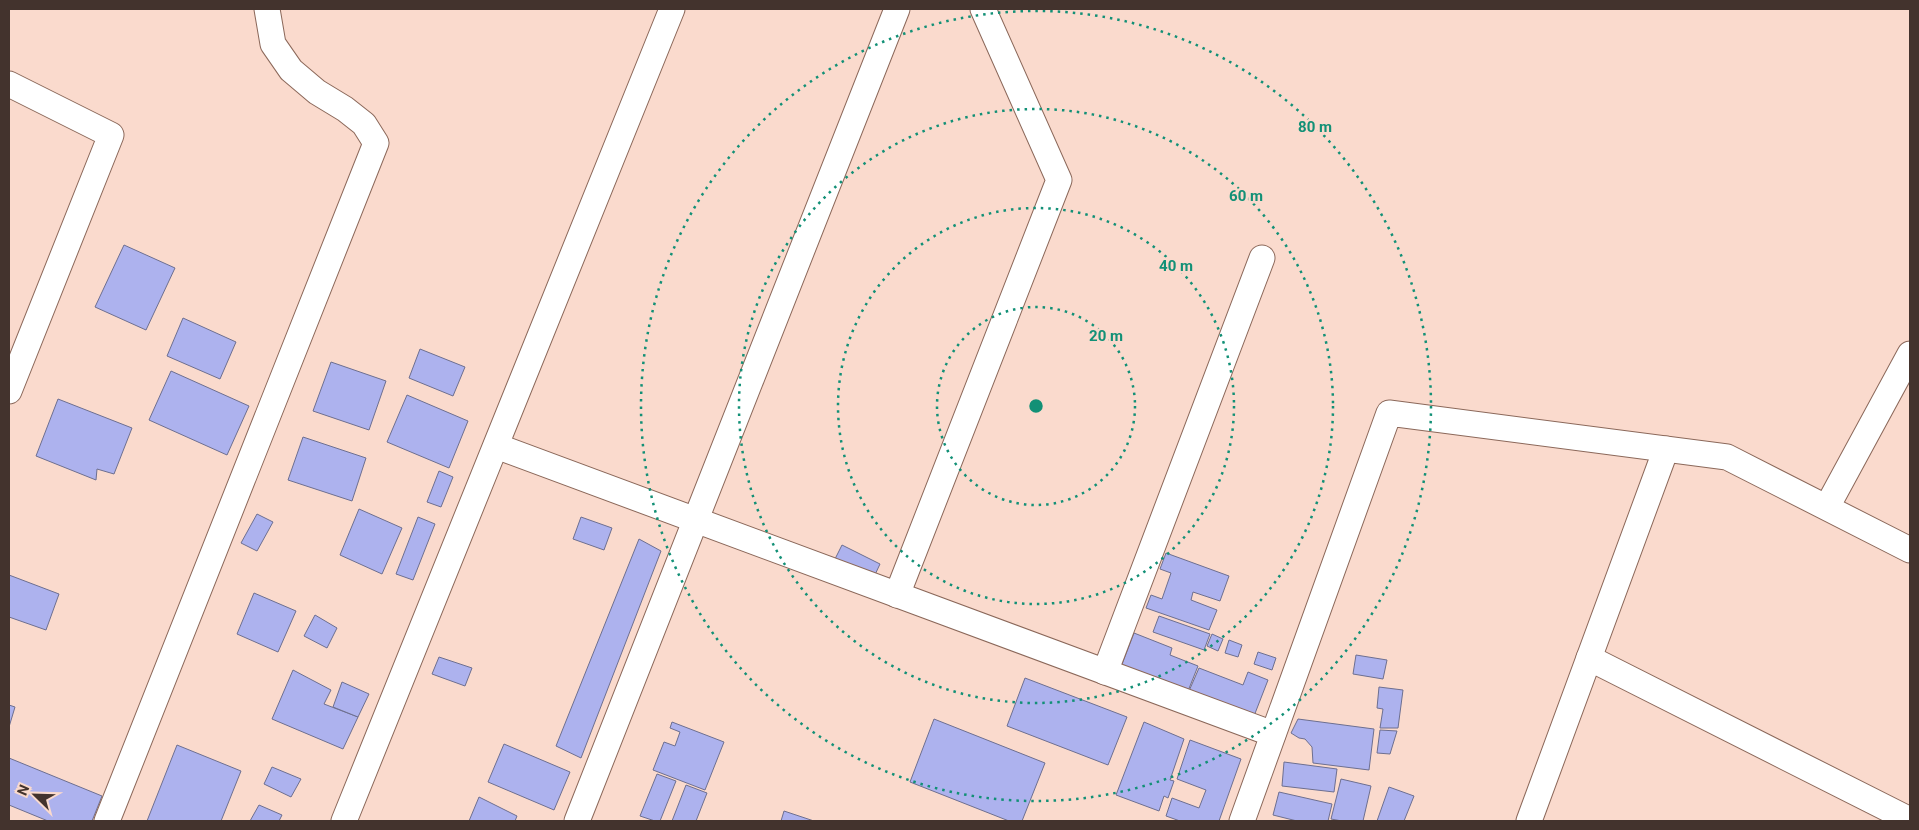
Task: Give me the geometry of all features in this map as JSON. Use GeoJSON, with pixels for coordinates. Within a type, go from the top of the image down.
{"type":"FeatureCollection","features":[{"type":"Feature","properties":{"kind":"street"},"geometry":{"type":"LineString","coordinates":[[107,821],[376,142],[364,124],[317,92],[291,70],[273,44],[267,9]]}},
{"type":"Feature","properties":{"kind":"street"},"geometry":{"type":"LineString","coordinates":[[344,821],[672,9]]}},
{"type":"Feature","properties":{"kind":"street"},"geometry":{"type":"LineString","coordinates":[[577,821],[897,9]]}},
{"type":"Feature","properties":{"kind":"street"},"geometry":{"type":"LineString","coordinates":[[898,595],[1059,180],[983,9]]}},
{"type":"Feature","properties":{"kind":"street"},"geometry":{"type":"LineString","coordinates":[[9,84],[111,135],[9,391]]}},
{"type":"Feature","properties":{"kind":"street"},"geometry":{"type":"LineString","coordinates":[[1106,672],[1262,258]]}},
{"type":"Feature","properties":{"kind":"street"},"geometry":{"type":"LineString","coordinates":[[1827,507],[1910,354]]}},
{"type":"Feature","properties":{"kind":"street"},"geometry":{"type":"LineString","coordinates":[[1242,821],[1389,413],[1727,457],[1910,550]]}},
{"type":"Feature","properties":{"kind":"street"},"geometry":{"type":"LineString","coordinates":[[496,446],[1273,734]]}},
{"type":"Feature","properties":{"kind":"street"},"geometry":{"type":"LineString","coordinates":[[1529,821],[1666,449]]}},
{"type":"Feature","properties":{"kind":"street"},"geometry":{"type":"LineString","coordinates":[[1590,658],[1910,820]]}},
{"type":"Feature","properties":{"kind":"building"},"geometry":{"type":"Polygon","coordinates":[[[124,245],[175,268],[146,330],[95,307],[124,245]]]}},
{"type":"Feature","properties":{"kind":"building"},"geometry":{"type":"Polygon","coordinates":[[[183,318],[236,342],[220,379],[167,356],[183,318]]]}},
{"type":"Feature","properties":{"kind":"building"},"geometry":{"type":"Polygon","coordinates":[[[420,349],[465,367],[453,396],[409,378],[420,349]]]}},
{"type":"Feature","properties":{"kind":"building"},"geometry":{"type":"Polygon","coordinates":[[[331,362],[386,381],[369,430],[313,411],[331,362]]]}},
{"type":"Feature","properties":{"kind":"building"},"geometry":{"type":"Polygon","coordinates":[[[171,371],[249,406],[227,455],[149,420],[171,371]]]}},
{"type":"Feature","properties":{"kind":"building"},"geometry":{"type":"Polygon","coordinates":[[[407,395],[468,421],[449,468],[387,442],[407,395]]]}},
{"type":"Feature","properties":{"kind":"building"},"geometry":{"type":"Polygon","coordinates":[[[58,399],[132,428],[114,474],[97,469],[96,480],[36,456],[58,399]]]}},
{"type":"Feature","properties":{"kind":"building"},"geometry":{"type":"Polygon","coordinates":[[[303,437],[366,458],[352,501],[288,480],[303,437]]]}},
{"type":"Feature","properties":{"kind":"building"},"geometry":{"type":"Polygon","coordinates":[[[439,471],[453,477],[441,507],[427,502],[439,471]]]}},
{"type":"Feature","properties":{"kind":"building"},"geometry":{"type":"Polygon","coordinates":[[[359,509],[402,528],[382,574],[340,555],[359,509]]]}},
{"type":"Feature","properties":{"kind":"building"},"geometry":{"type":"Polygon","coordinates":[[[257,514],[273,522],[257,551],[241,543],[257,514]]]}},
{"type":"Feature","properties":{"kind":"building"},"geometry":{"type":"Polygon","coordinates":[[[418,517],[435,524],[413,580],[396,574],[418,517]]]}},
{"type":"Feature","properties":{"kind":"building"},"geometry":{"type":"Polygon","coordinates":[[[581,517],[612,528],[604,550],[573,539],[581,517]]]}},
{"type":"Feature","properties":{"kind":"building"},"geometry":{"type":"Polygon","coordinates":[[[639,539],[661,551],[581,758],[556,746],[639,539]]]}},
{"type":"Feature","properties":{"kind":"building"},"geometry":{"type":"Polygon","coordinates":[[[842,545],[880,564],[873,579],[835,559],[842,545]]]}},
{"type":"Feature","properties":{"kind":"building"},"geometry":{"type":"Polygon","coordinates":[[[1166,553],[1229,576],[1220,601],[1193,592],[1191,600],[1217,610],[1209,630],[1146,608],[1151,595],[1162,599],[1171,573],[1160,569],[1166,553]]]}},
{"type":"Feature","properties":{"kind":"building"},"geometry":{"type":"Polygon","coordinates":[[[9,575],[59,594],[46,630],[9,617],[9,575]]]}},
{"type":"Feature","properties":{"kind":"building"},"geometry":{"type":"Polygon","coordinates":[[[254,593],[296,611],[278,652],[237,634],[254,593]]]}},
{"type":"Feature","properties":{"kind":"building"},"geometry":{"type":"Polygon","coordinates":[[[315,615],[337,628],[327,648],[304,636],[315,615]]]}},
{"type":"Feature","properties":{"kind":"building"},"geometry":{"type":"Polygon","coordinates":[[[1159,616],[1210,634],[1204,650],[1153,632],[1159,616]]]}},
{"type":"Feature","properties":{"kind":"building"},"geometry":{"type":"Polygon","coordinates":[[[1134,633],[1172,648],[1170,655],[1198,666],[1188,691],[1121,667],[1134,633]]]}},
{"type":"Feature","properties":{"kind":"building"},"geometry":{"type":"Polygon","coordinates":[[[1212,634],[1223,639],[1218,651],[1207,646],[1212,634]]]}},
{"type":"Feature","properties":{"kind":"building"},"geometry":{"type":"Polygon","coordinates":[[[1229,640],[1242,645],[1238,657],[1225,653],[1229,640]]]}},
{"type":"Feature","properties":{"kind":"building"},"geometry":{"type":"Polygon","coordinates":[[[1258,652],[1276,658],[1272,670],[1254,664],[1258,652]]]}},
{"type":"Feature","properties":{"kind":"building"},"geometry":{"type":"Polygon","coordinates":[[[1356,655],[1387,660],[1383,679],[1353,674],[1356,655]]]}},
{"type":"Feature","properties":{"kind":"building"},"geometry":{"type":"Polygon","coordinates":[[[439,657],[472,668],[465,686],[432,674],[439,657]]]}},
{"type":"Feature","properties":{"kind":"building"},"geometry":{"type":"Polygon","coordinates":[[[1199,668],[1243,685],[1248,672],[1268,680],[1254,716],[1189,691],[1199,668]]]}},
{"type":"Feature","properties":{"kind":"building"},"geometry":{"type":"Polygon","coordinates":[[[293,670],[331,690],[324,704],[358,717],[343,749],[272,719],[293,670]]]}},
{"type":"Feature","properties":{"kind":"building"},"geometry":{"type":"Polygon","coordinates":[[[1025,678],[1127,717],[1108,765],[1007,726],[1025,678]]]}},
{"type":"Feature","properties":{"kind":"building"},"geometry":{"type":"Polygon","coordinates":[[[342,682],[369,694],[358,717],[333,707],[342,682]]]}},
{"type":"Feature","properties":{"kind":"building"},"geometry":{"type":"Polygon","coordinates":[[[1379,687],[1403,690],[1398,728],[1380,728],[1383,709],[1377,708],[1379,687]]]}},
{"type":"Feature","properties":{"kind":"building"},"geometry":{"type":"Polygon","coordinates":[[[9,705],[15,707],[9,727],[9,705]]]}},
{"type":"Feature","properties":{"kind":"building"},"geometry":{"type":"Polygon","coordinates":[[[934,719],[1045,763],[1022,821],[1009,821],[910,782],[934,719]]]}},
{"type":"Feature","properties":{"kind":"building"},"geometry":{"type":"Polygon","coordinates":[[[1298,719],[1374,729],[1369,770],[1313,763],[1312,747],[1305,739],[1291,733],[1298,719]]]}},
{"type":"Feature","properties":{"kind":"building"},"geometry":{"type":"Polygon","coordinates":[[[672,722],[724,742],[705,790],[653,770],[664,742],[675,746],[680,732],[670,728],[672,722]]]}},
{"type":"Feature","properties":{"kind":"building"},"geometry":{"type":"Polygon","coordinates":[[[1144,722],[1184,739],[1170,780],[1174,781],[1168,798],[1164,796],[1159,811],[1116,795],[1144,722]]]}},
{"type":"Feature","properties":{"kind":"building"},"geometry":{"type":"Polygon","coordinates":[[[1380,730],[1397,731],[1390,754],[1377,753],[1380,730]]]}},
{"type":"Feature","properties":{"kind":"building"},"geometry":{"type":"Polygon","coordinates":[[[1190,740],[1241,759],[1219,821],[1180,821],[1166,816],[1172,798],[1199,808],[1206,790],[1177,779],[1190,740]]]}},
{"type":"Feature","properties":{"kind":"building"},"geometry":{"type":"Polygon","coordinates":[[[504,744],[570,772],[554,810],[488,782],[504,744]]]}},
{"type":"Feature","properties":{"kind":"building"},"geometry":{"type":"Polygon","coordinates":[[[177,745],[241,771],[221,821],[147,821],[177,745]]]}},
{"type":"Feature","properties":{"kind":"building"},"geometry":{"type":"Polygon","coordinates":[[[9,758],[102,796],[92,821],[48,821],[9,805],[9,758]]]}},
{"type":"Feature","properties":{"kind":"building"},"geometry":{"type":"Polygon","coordinates":[[[1284,762],[1337,769],[1334,792],[1282,786],[1284,762]]]}},
{"type":"Feature","properties":{"kind":"building"},"geometry":{"type":"Polygon","coordinates":[[[272,767],[301,779],[291,797],[264,784],[272,767]]]}},
{"type":"Feature","properties":{"kind":"building"},"geometry":{"type":"Polygon","coordinates":[[[657,774],[676,781],[660,821],[640,816],[657,774]]]}},
{"type":"Feature","properties":{"kind":"building"},"geometry":{"type":"Polygon","coordinates":[[[1341,779],[1371,786],[1363,821],[1331,819],[1341,779]]]}},
{"type":"Feature","properties":{"kind":"building"},"geometry":{"type":"Polygon","coordinates":[[[686,785],[707,793],[696,821],[672,821],[686,785]]]}},
{"type":"Feature","properties":{"kind":"building"},"geometry":{"type":"Polygon","coordinates":[[[1389,787],[1414,796],[1404,821],[1377,821],[1389,787]]]}},
{"type":"Feature","properties":{"kind":"building"},"geometry":{"type":"Polygon","coordinates":[[[1279,792],[1332,804],[1328,821],[1297,821],[1273,815],[1279,792]]]}},
{"type":"Feature","properties":{"kind":"building"},"geometry":{"type":"Polygon","coordinates":[[[479,797],[517,816],[515,821],[469,821],[479,797]]]}},
{"type":"Feature","properties":{"kind":"building"},"geometry":{"type":"Polygon","coordinates":[[[259,805],[282,815],[279,821],[250,821],[259,805]]]}},
{"type":"Feature","properties":{"kind":"building"},"geometry":{"type":"Polygon","coordinates":[[[784,811],[814,821],[781,821],[784,811]]]}}]}
